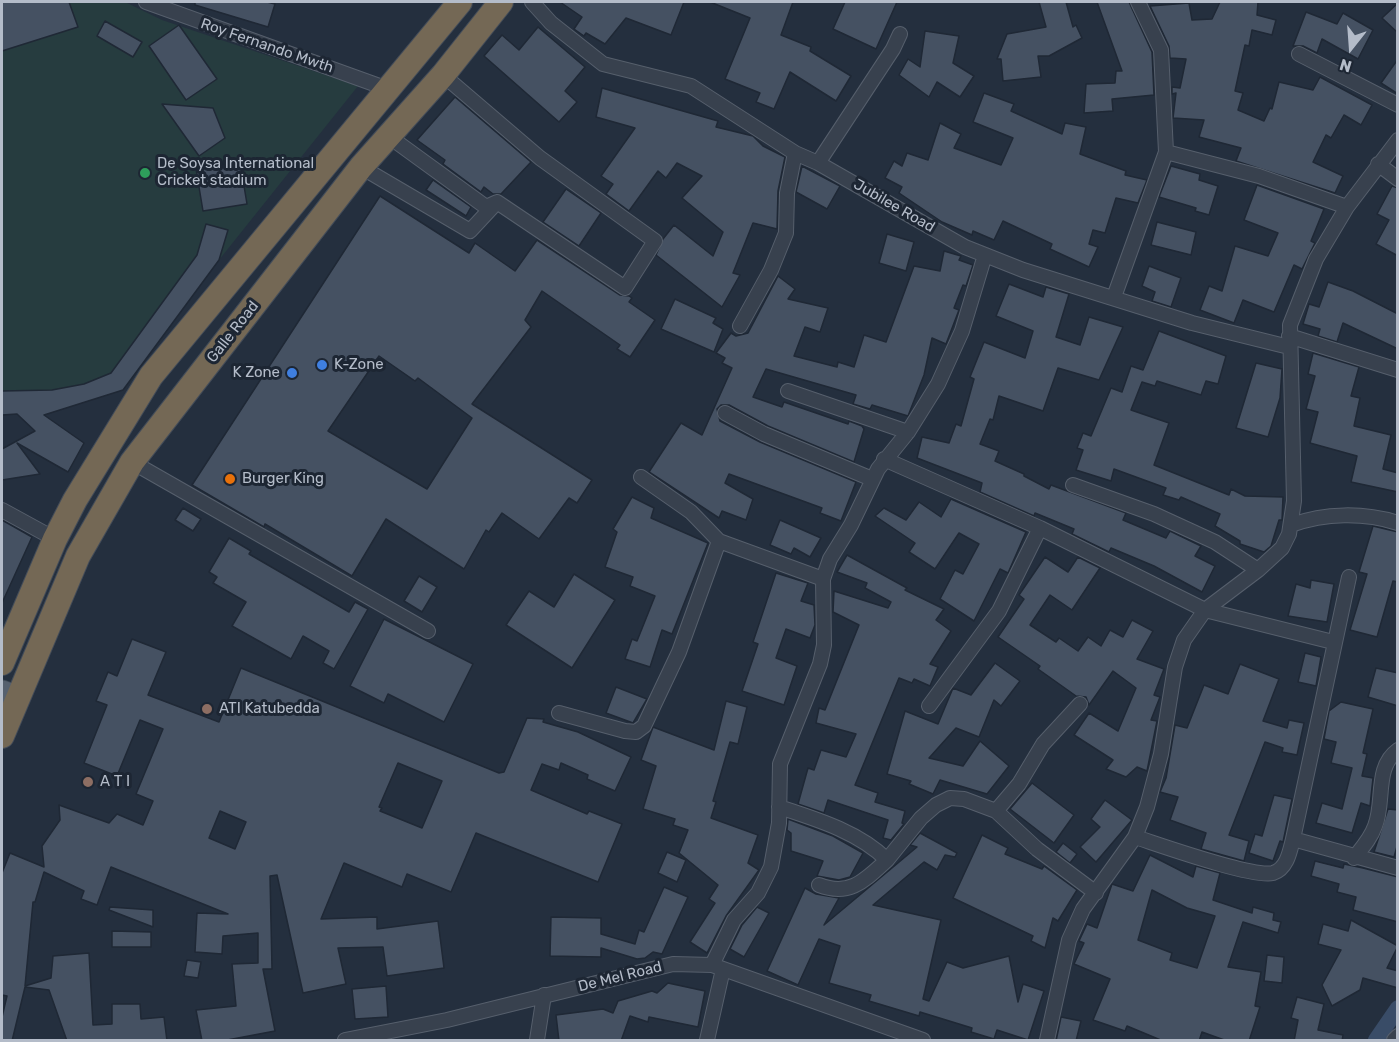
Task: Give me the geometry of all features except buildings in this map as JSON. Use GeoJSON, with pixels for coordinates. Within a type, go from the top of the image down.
{"type":"FeatureCollection","features":[{"type":"Feature","properties":{"kind":"highway"},"geometry":{"type":"LineString","coordinates":[[2,663],[55,540],[75,500],[151,376],[460,2]]}},
{"type":"Feature","properties":{"kind":"highway","name":"Galle Road"},"geometry":{"type":"LineString","coordinates":[[2,736],[9,693],[78,556],[132,462],[366,160],[443,75],[501,2]]}},
{"type":"Feature","properties":{"kind":"highway"},"geometry":{"type":"LineString","coordinates":[[351,134],[366,160]]}},
{"type":"Feature","properties":{"kind":"street","name":"Roy Fernando Mwth"},"geometry":{"type":"LineString","coordinates":[[146,2],[388,89]]}},
{"type":"Feature","properties":{"kind":"street","name":"Jubilee Road"},"geometry":{"type":"LineString","coordinates":[[532,2],[551,24],[603,64],[691,86],[795,153],[818,163],[965,247],[1023,270],[1192,323],[1289,342],[1398,370]]}},
{"type":"Feature","properties":{"kind":"street"},"geometry":{"type":"LineString","coordinates":[[1114,297],[1166,152],[1161,50],[1138,2]]}},
{"type":"Feature","properties":{"kind":"street"},"geometry":{"type":"LineString","coordinates":[[818,163],[893,49],[900,34]]}},
{"type":"Feature","properties":{"kind":"street"},"geometry":{"type":"LineString","coordinates":[[1299,54],[1398,105]]}},
{"type":"Feature","properties":{"kind":"street"},"geometry":{"type":"LineString","coordinates":[[443,75],[540,158],[655,241],[625,288],[496,202]]}},
{"type":"Feature","properties":{"kind":"street"},"geometry":{"type":"LineString","coordinates":[[387,135],[486,207],[496,202]]}},
{"type":"Feature","properties":{"kind":"street"},"geometry":{"type":"LineString","coordinates":[[1047,1041],[1069,940],[1083,909],[1135,837],[1147,807],[1161,754],[1175,667],[1184,640],[1205,610],[1258,570],[1282,548],[1291,525],[1294,501],[1290,325],[1316,259],[1347,207],[1398,140]]}},
{"type":"Feature","properties":{"kind":"street"},"geometry":{"type":"LineString","coordinates":[[1166,152],[1259,176],[1347,207]]}},
{"type":"Feature","properties":{"kind":"street"},"geometry":{"type":"LineString","coordinates":[[740,326],[771,270],[786,233],[787,193],[795,153]]}},
{"type":"Feature","properties":{"kind":"street"},"geometry":{"type":"LineString","coordinates":[[366,160],[470,231],[496,202]]}},
{"type":"Feature","properties":{"kind":"street"},"geometry":{"type":"LineString","coordinates":[[1378,164],[1398,179]]}},
{"type":"Feature","properties":{"kind":"street"},"geometry":{"type":"LineString","coordinates":[[707,1041],[717,967],[734,920],[758,892],[771,867],[779,807],[780,764],[820,664],[824,645],[823,579],[830,559],[851,525],[884,459],[908,432],[938,384],[962,331],[985,255]]}},
{"type":"Feature","properties":{"kind":"street"},"geometry":{"type":"LineString","coordinates":[[788,391],[908,432]]}},
{"type":"Feature","properties":{"kind":"street"},"geometry":{"type":"LineString","coordinates":[[725,413],[764,434],[872,479]]}},
{"type":"Feature","properties":{"kind":"street"},"geometry":{"type":"LineString","coordinates":[[884,459],[1040,528],[1205,610],[1333,642]]}},
{"type":"Feature","properties":{"kind":"street"},"geometry":{"type":"LineString","coordinates":[[132,462],[428,631]]}},
{"type":"Feature","properties":{"kind":"street"},"geometry":{"type":"LineString","coordinates":[[641,477],[691,512],[719,541],[823,579]]}},
{"type":"Feature","properties":{"kind":"street"},"geometry":{"type":"LineString","coordinates":[[1073,485],[1154,514],[1215,542],[1258,570]]}},
{"type":"Feature","properties":{"kind":"street"},"geometry":{"type":"LineString","coordinates":[[2,510],[55,540]]}},
{"type":"Feature","properties":{"kind":"street"},"geometry":{"type":"LineString","coordinates":[[1291,525],[1310,518],[1331,515],[1366,516],[1398,523]]}},
{"type":"Feature","properties":{"kind":"street"},"geometry":{"type":"LineString","coordinates":[[929,706],[999,611],[1040,528]]}},
{"type":"Feature","properties":{"kind":"street"},"geometry":{"type":"LineString","coordinates":[[559,712],[625,731],[636,732],[644,726],[679,652],[719,541]]}},
{"type":"Feature","properties":{"kind":"street"},"geometry":{"type":"LineString","coordinates":[[1135,837],[1223,864],[1268,873],[1274,873],[1283,866],[1293,839],[1348,577]]}},
{"type":"Feature","properties":{"kind":"street"},"geometry":{"type":"LineString","coordinates":[[996,811],[1019,784],[1043,744],[1080,704]]}},
{"type":"Feature","properties":{"kind":"street"},"geometry":{"type":"LineString","coordinates":[[1354,858],[1375,826],[1383,774],[1390,756],[1398,750]]}},
{"type":"Feature","properties":{"kind":"street"},"geometry":{"type":"LineString","coordinates":[[819,885],[834,891],[857,884],[887,860],[921,818],[942,801],[950,798],[964,799],[996,811],[1037,849],[1096,892]]}},
{"type":"Feature","properties":{"kind":"street"},"geometry":{"type":"LineString","coordinates":[[779,807],[853,836],[874,847],[887,860]]}},
{"type":"Feature","properties":{"kind":"street"},"geometry":{"type":"LineString","coordinates":[[1293,839],[1354,858],[1398,868]]}},
{"type":"Feature","properties":{"kind":"street","name":"De Mel Road"},"geometry":{"type":"LineString","coordinates":[[345,1041],[447,1020],[673,964],[717,967],[923,1041]]}},
{"type":"Feature","properties":{"kind":"street"},"geometry":{"type":"LineString","coordinates":[[537,1041],[544,995]]}},
{"type":"Feature","properties":{"kind":"street"},"geometry":{"type":"LineString","coordinates":[[1394,1041],[1398,1036]]}},
{"type":"Feature","properties":{"kind":"green space","name":"De Soysa International Cricket stadium"},"geometry":{"type":"Polygon","coordinates":[[[2,2],[125,2],[162,20],[358,86],[219,260],[123,390],[58,410],[2,415],[2,2]]]}},
{"type":"Feature","properties":{"kind":"waterway"},"geometry":{"type":"LineString","coordinates":[[1376,1040],[1398,1008]]}},
{"type":"Feature","properties":{"kind":"place","name":"De Soysa International Cricket stadium"},"geometry":{"type":"Point","coordinates":[145,173]}},
{"type":"Feature","properties":{"kind":"place","name":"K-Zone"},"geometry":{"type":"Point","coordinates":[322,365]}},
{"type":"Feature","properties":{"kind":"place","name":"K Zone"},"geometry":{"type":"Point","coordinates":[292,373]}},
{"type":"Feature","properties":{"kind":"place","name":"Burger King"},"geometry":{"type":"Point","coordinates":[230,479]}},
{"type":"Feature","properties":{"kind":"place","name":"ATI Katubedda"},"geometry":{"type":"Point","coordinates":[207,709]}},
{"type":"Feature","properties":{"kind":"place","name":"A T I"},"geometry":{"type":"Point","coordinates":[88,782]}}]}
